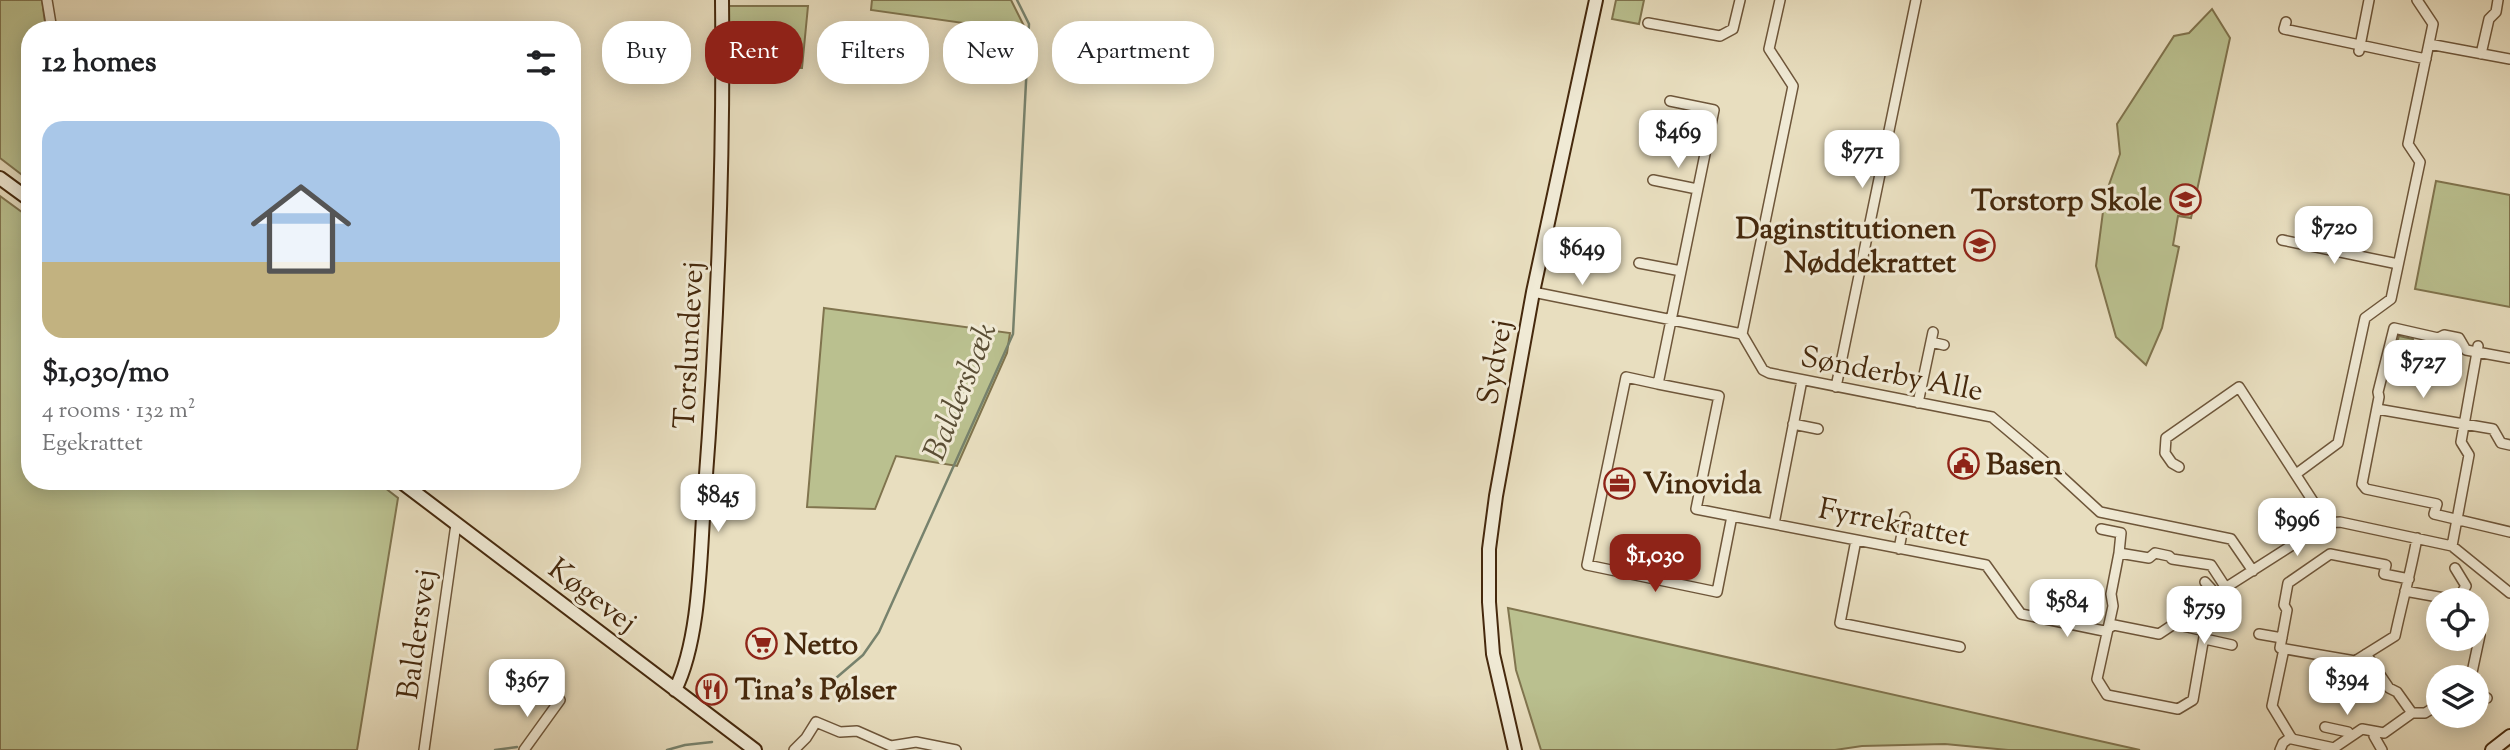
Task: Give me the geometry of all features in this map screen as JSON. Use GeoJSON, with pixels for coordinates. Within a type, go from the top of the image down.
{"type":"FeatureCollection","features":[{"type":"Feature","properties":{"kind":"street"},"geometry":{"type":"LineString","coordinates":[[47,0],[50,21]]}},
{"type":"Feature","properties":{"kind":"street","name":"Torslundevej"},"geometry":{"type":"LineString","coordinates":[[676,690],[683,675],[694,617],[714,368],[722,180],[722,0]]}},
{"type":"Feature","properties":{"kind":"street","name":"Sydvej"},"geometry":{"type":"LineString","coordinates":[[1520,750],[1502,701],[1493,654],[1489,549],[1496,495],[1533,292],[1596,0]]}},
{"type":"Feature","properties":{"kind":"street"},"geometry":{"type":"LineString","coordinates":[[1648,23],[1720,36],[1733,29],[1740,0]]}},
{"type":"Feature","properties":{"kind":"street"},"geometry":{"type":"LineString","coordinates":[[1533,292],[1742,334],[1793,86],[1769,49],[1780,0]]}},
{"type":"Feature","properties":{"kind":"street"},"geometry":{"type":"LineString","coordinates":[[1836,387],[1916,0]]}},
{"type":"Feature","properties":{"kind":"street"},"geometry":{"type":"LineString","coordinates":[[2360,48],[2369,0]]}},
{"type":"Feature","properties":{"kind":"street"},"geometry":{"type":"LineString","coordinates":[[2295,474],[2338,443],[2365,318],[2391,299],[2420,162],[2408,144],[2433,24],[2417,0]]}},
{"type":"Feature","properties":{"kind":"street"},"geometry":{"type":"LineString","coordinates":[[2481,54],[2489,19],[2496,12],[2498,0]]}},
{"type":"Feature","properties":{"kind":"street"},"geometry":{"type":"LineString","coordinates":[[2286,22],[2284,29],[2360,48],[2426,59]]}},
{"type":"Feature","properties":{"kind":"street"},"geometry":{"type":"LineString","coordinates":[[2429,44],[2510,59]]}},
{"type":"Feature","properties":{"kind":"street"},"geometry":{"type":"LineString","coordinates":[[1670,101],[1714,110],[1658,384],[1626,377],[1587,565],[1717,592],[1732,516]]}},
{"type":"Feature","properties":{"kind":"street"},"geometry":{"type":"LineString","coordinates":[[0,178],[21,193]]}},
{"type":"Feature","properties":{"kind":"street"},"geometry":{"type":"LineString","coordinates":[[1653,180],[1697,189]]}},
{"type":"Feature","properties":{"kind":"street"},"geometry":{"type":"LineString","coordinates":[[2282,240],[2398,264]]}},
{"type":"Feature","properties":{"kind":"street"},"geometry":{"type":"LineString","coordinates":[[1639,263],[1681,271]]}},
{"type":"Feature","properties":{"kind":"street"},"geometry":{"type":"LineString","coordinates":[[2503,344],[2505,357],[2477,349],[2466,350],[2459,338],[2444,335],[2438,338],[2394,328],[2378,392],[2362,484],[2366,489],[2437,503],[2434,514],[2510,532]]}},
{"type":"Feature","properties":{"kind":"street","name":"Sønderby Alle"},"geometry":{"type":"LineString","coordinates":[[1742,334],[1763,370],[1769,373],[1992,417],[2100,512],[2231,539],[2253,571]]}},
{"type":"Feature","properties":{"kind":"street"},"geometry":{"type":"LineString","coordinates":[[1918,402],[1932,337],[1944,345]]}},
{"type":"Feature","properties":{"kind":"street"},"geometry":{"type":"LineString","coordinates":[[2452,546],[2469,455],[2461,442],[2477,349]]}},
{"type":"Feature","properties":{"kind":"street","name":"Fyrrekrattet"},"geometry":{"type":"LineString","coordinates":[[1774,524],[1802,380]]}},
{"type":"Feature","properties":{"kind":"street","name":"Fyrrekrattet"},"geometry":{"type":"LineString","coordinates":[[1658,384],[1719,397],[1696,509],[1986,565],[2021,614],[2104,631],[2108,628]]}},
{"type":"Feature","properties":{"kind":"street"},"geometry":{"type":"LineString","coordinates":[[2179,467],[2172,463],[2165,453],[2166,438],[2239,387],[2327,523]]}},
{"type":"Feature","properties":{"kind":"street"},"geometry":{"type":"LineString","coordinates":[[2377,409],[2493,429],[2501,443],[2510,445]]}},
{"type":"Feature","properties":{"kind":"street"},"geometry":{"type":"LineString","coordinates":[[1793,424],[1818,429]]}},
{"type":"Feature","properties":{"kind":"street","name":"Køgevej"},"geometry":{"type":"LineString","coordinates":[[412,490],[755,750]]}},
{"type":"Feature","properties":{"kind":"street"},"geometry":{"type":"LineString","coordinates":[[1899,549],[1905,517]]}},
{"type":"Feature","properties":{"kind":"street"},"geometry":{"type":"LineString","coordinates":[[2101,529],[2121,533],[2108,628],[2097,679],[2107,695],[2178,709],[2193,700],[2211,597],[2327,523],[2340,522],[2452,546],[2510,593]]}},
{"type":"Feature","properties":{"kind":"street","name":"Baldersvej"},"geometry":{"type":"LineString","coordinates":[[424,750],[456,524]]}},
{"type":"Feature","properties":{"kind":"street"},"geometry":{"type":"LineString","coordinates":[[2409,579],[2384,574],[2386,565],[2330,554],[2288,583],[2284,605],[2287,610],[2280,648],[2355,661],[2395,636],[2409,579],[2417,538]]}},
{"type":"Feature","properties":{"kind":"street"},"geometry":{"type":"LineString","coordinates":[[1856,540],[1840,623],[1961,647]]}},
{"type":"Feature","properties":{"kind":"street"},"geometry":{"type":"LineString","coordinates":[[2119,553],[2148,558],[2155,554],[2211,565],[2226,588]]}},
{"type":"Feature","properties":{"kind":"street"},"geometry":{"type":"LineString","coordinates":[[2455,568],[2466,586],[2465,588]]}},
{"type":"Feature","properties":{"kind":"street"},"geometry":{"type":"LineString","coordinates":[[2205,582],[2216,594]]}},
{"type":"Feature","properties":{"kind":"street"},"geometry":{"type":"LineString","coordinates":[[2405,591],[2426,595]]}},
{"type":"Feature","properties":{"kind":"street"},"geometry":{"type":"LineString","coordinates":[[2108,628],[2114,625],[2159,634],[2174,624],[2232,645]]}},
{"type":"Feature","properties":{"kind":"street"},"geometry":{"type":"LineString","coordinates":[[2259,634],[2282,638]]}},
{"type":"Feature","properties":{"kind":"street"},"geometry":{"type":"LineString","coordinates":[[2284,649],[2272,706],[2292,739],[2333,748],[2362,729],[2384,733],[2412,713],[2426,712]]}},
{"type":"Feature","properties":{"kind":"street"},"geometry":{"type":"LineString","coordinates":[[2366,654],[2389,688],[2397,691],[2412,713]]}},
{"type":"Feature","properties":{"kind":"street"},"geometry":{"type":"LineString","coordinates":[[524,750],[560,699]]}},
{"type":"Feature","properties":{"kind":"street"},"geometry":{"type":"LineString","coordinates":[[794,750],[816,722],[840,732],[857,732],[891,746],[916,743],[956,750]]}},
{"type":"Feature","properties":{"kind":"street"},"geometry":{"type":"LineString","coordinates":[[2325,727],[2348,732],[2351,736]]}},
{"type":"Feature","properties":{"kind":"street"},"geometry":{"type":"LineString","coordinates":[[2375,732],[2374,736],[2382,750]]}},
{"type":"Feature","properties":{"kind":"street","name":"Sydvej"},"geometry":{"type":"LineString","coordinates":[[1513,736],[1515,750]]}},
{"type":"Feature","properties":{"kind":"street"},"geometry":{"type":"LineString","coordinates":[[2492,750],[2510,736]]}},
{"type":"Feature","properties":{"kind":"street"},"geometry":{"type":"LineString","coordinates":[[2280,750],[2283,743],[2291,737]]}},
{"type":"Feature","properties":{"kind":"green space"},"geometry":{"type":"Polygon","coordinates":[[[0,0],[42,0],[45,21],[21,21],[21,174],[0,158],[0,0]]]}},
{"type":"Feature","properties":{"kind":"green space"},"geometry":{"type":"Polygon","coordinates":[[[872,0],[1011,0],[1022,21],[949,21],[871,10],[872,0]]]}},
{"type":"Feature","properties":{"kind":"green space"},"geometry":{"type":"Polygon","coordinates":[[[1616,0],[1644,0],[1639,24],[1612,19],[1616,0]]]}},
{"type":"Feature","properties":{"kind":"green space"},"geometry":{"type":"Polygon","coordinates":[[[727,6],[808,6],[803,58],[803,21],[728,21],[727,6]]]}},
{"type":"Feature","properties":{"kind":"green space"},"geometry":{"type":"Polygon","coordinates":[[[2212,9],[2230,38],[2191,218],[2178,216],[2173,245],[2179,247],[2162,328],[2146,365],[2116,337],[2096,266],[2105,196],[2120,154],[2117,124],[2174,36],[2189,33],[2212,9]]]}},
{"type":"Feature","properties":{"kind":"green space"},"geometry":{"type":"Polygon","coordinates":[[[2436,181],[2510,195],[2510,307],[2415,289],[2436,181]]]}},
{"type":"Feature","properties":{"kind":"green space"},"geometry":{"type":"Polygon","coordinates":[[[0,196],[21,211],[21,490],[388,490],[398,498],[357,750],[0,750],[0,196]]]}},
{"type":"Feature","properties":{"kind":"green space"},"geometry":{"type":"Polygon","coordinates":[[[824,308],[1010,333],[1007,353],[957,466],[896,456],[875,509],[807,507],[824,308]]]}},
{"type":"Feature","properties":{"kind":"green space"},"geometry":{"type":"Polygon","coordinates":[[[2399,336],[2413,339],[2411,351],[2407,355],[2400,353],[2400,347],[2396,346],[2399,336]]]}},
{"type":"Feature","properties":{"kind":"green space"},"geometry":{"type":"Polygon","coordinates":[[[1508,608],[2140,750],[2008,750],[1945,744],[1862,746],[1835,750],[1541,750],[1516,670],[1508,608]]]}},
{"type":"Feature","properties":{"kind":"waterway","name":"Baldersbæk"},"geometry":{"type":"LineString","coordinates":[[829,684],[863,655],[879,632],[1013,334],[1029,24],[1017,0]]}},
{"type":"Feature","properties":{"kind":"waterway","name":"Baldersbæk"},"geometry":{"type":"LineString","coordinates":[[667,750],[712,742]]}},
{"type":"Feature","properties":{"kind":"waterway","name":"Baldersbæk"},"geometry":{"type":"LineString","coordinates":[[495,750],[517,747]]}},
{"type":"Feature","properties":{"kind":"place","name":"Torstorp Skole"},"geometry":{"type":"Point","coordinates":[2185,200]}},
{"type":"Feature","properties":{"kind":"place","name":"Daginstitutionen Nøddekrattet"},"geometry":{"type":"Point","coordinates":[1979,245]}},
{"type":"Feature","properties":{"kind":"place","name":"Basen"},"geometry":{"type":"Point","coordinates":[1963,464]}},
{"type":"Feature","properties":{"kind":"place","name":"Vinovida"},"geometry":{"type":"Point","coordinates":[1620,483]}},
{"type":"Feature","properties":{"kind":"place","name":"Netto"},"geometry":{"type":"Point","coordinates":[761,644]}},
{"type":"Feature","properties":{"kind":"place","name":"Tina's Pølser"},"geometry":{"type":"Point","coordinates":[712,689]}}]}
